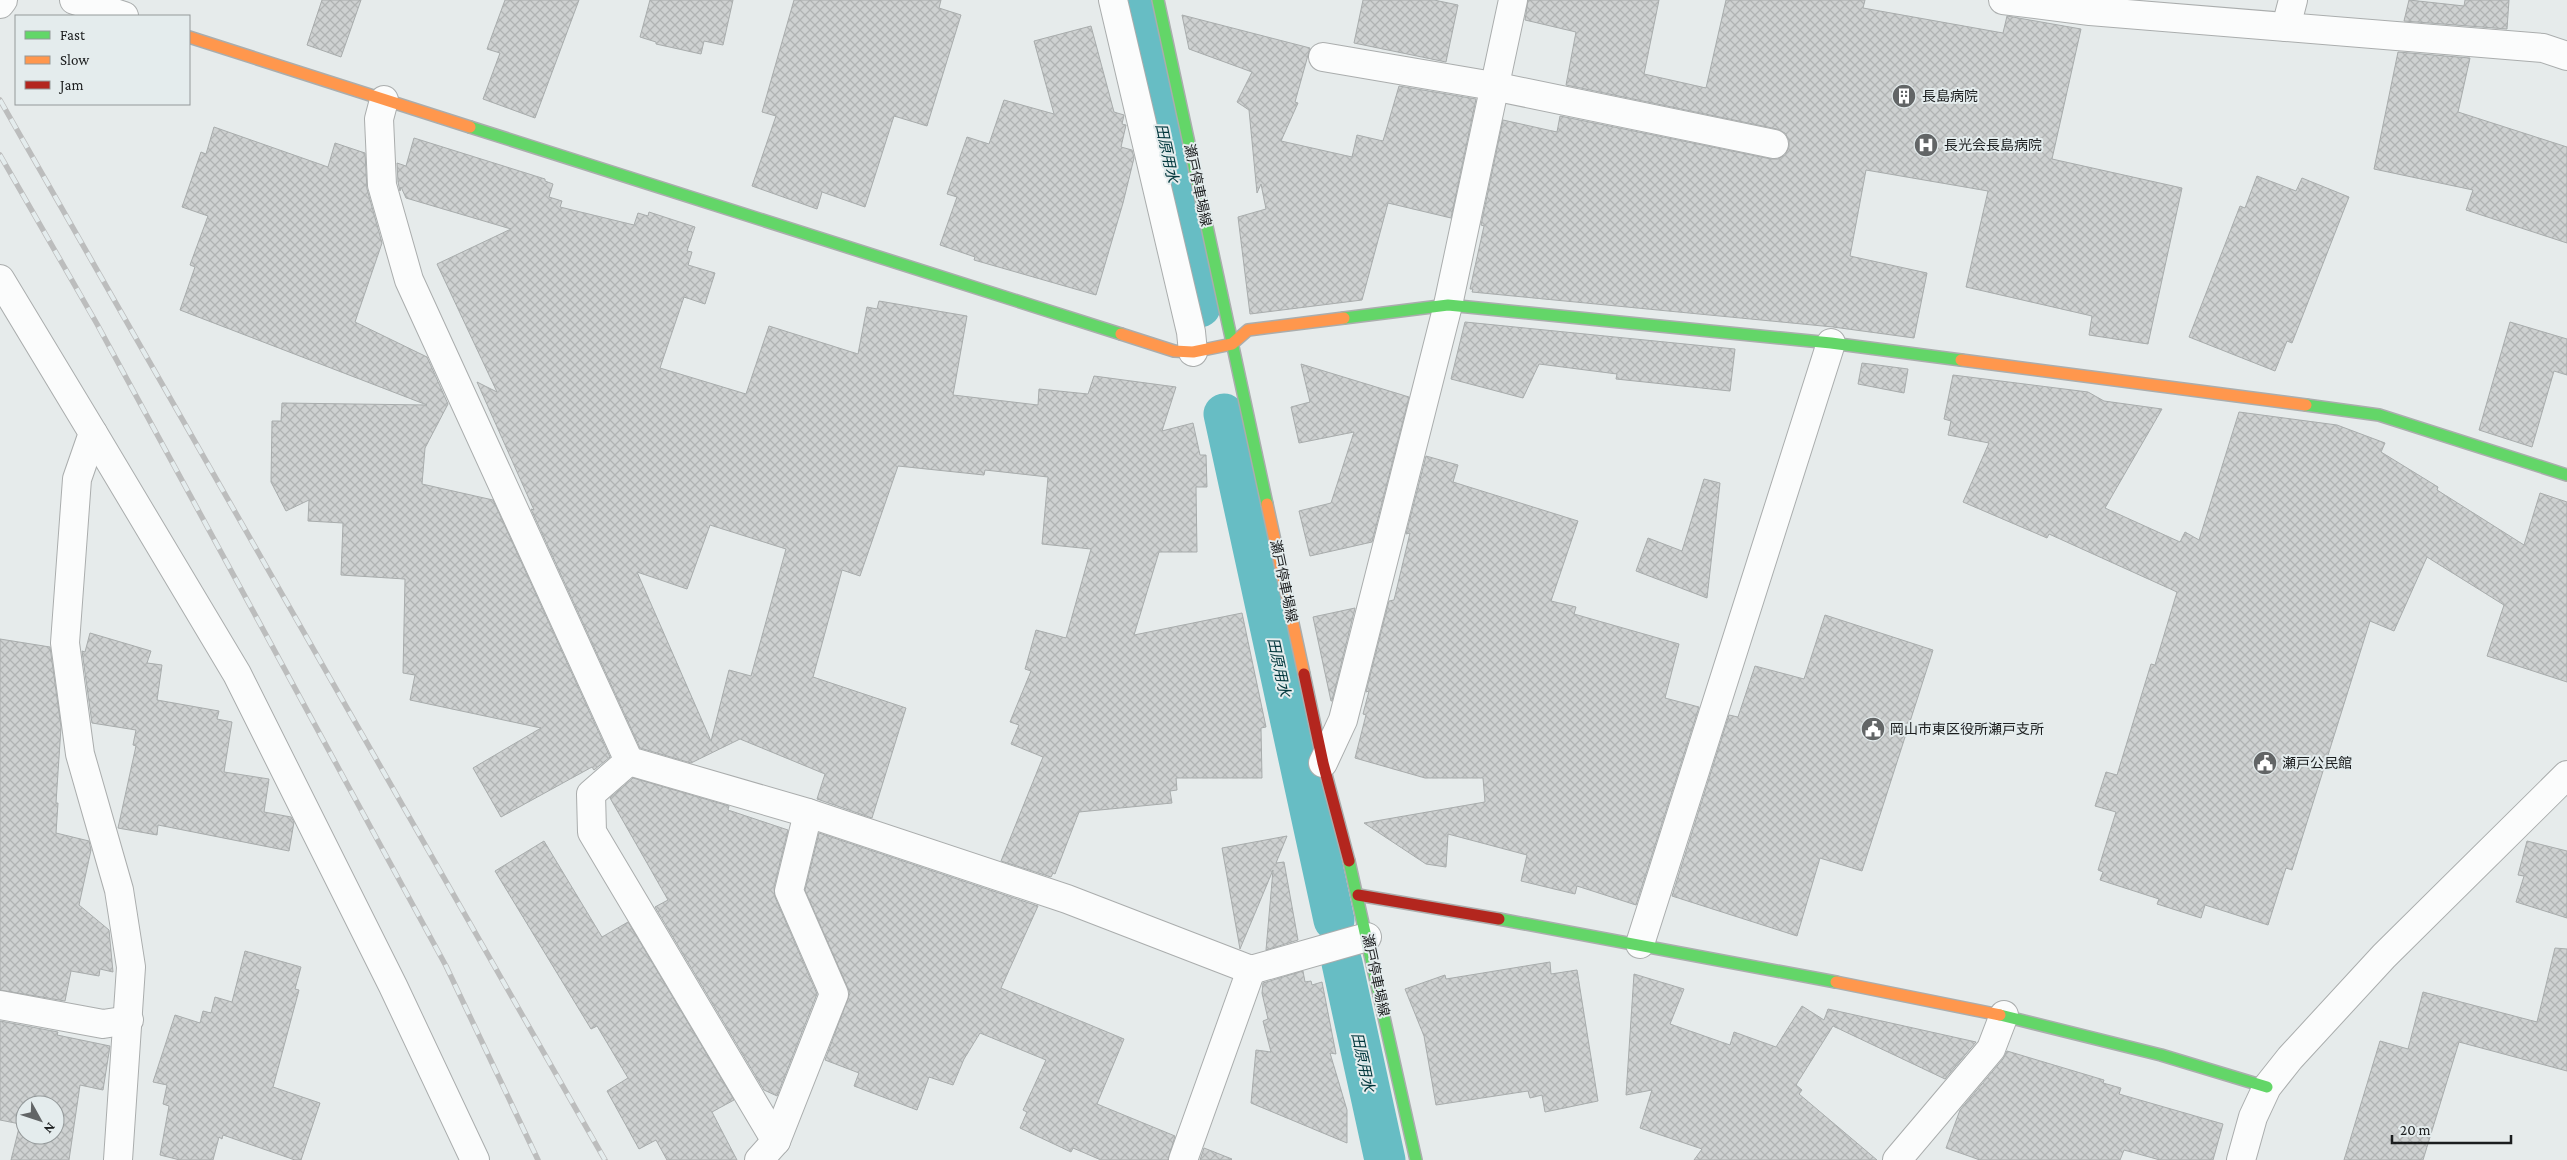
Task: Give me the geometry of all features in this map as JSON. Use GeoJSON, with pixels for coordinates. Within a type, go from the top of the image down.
{"type":"FeatureCollection","features":[{"type":"Feature","properties":{"kind":"street"},"geometry":{"type":"LineString","coordinates":[[0,4],[3,0]]}},
{"type":"Feature","properties":{"kind":"street"},"geometry":{"type":"LineString","coordinates":[[74,0],[121,15]]}},
{"type":"Feature","properties":{"kind":"street"},"geometry":{"type":"LineString","coordinates":[[1114,0],[1189,322],[1193,352]]}},
{"type":"Feature","properties":{"kind":"street","name":"瀬戸停車場線"},"geometry":{"type":"LineString","coordinates":[[1158,0],[1323,763],[1358,895],[1416,1160]]}},
{"type":"Feature","properties":{"kind":"street"},"geometry":{"type":"LineString","coordinates":[[1323,763],[1342,720],[1448,305],[1513,0]]}},
{"type":"Feature","properties":{"kind":"street"},"geometry":{"type":"LineString","coordinates":[[2003,0],[2091,6],[2286,27],[2543,48],[2567,56]]}},
{"type":"Feature","properties":{"kind":"street"},"geometry":{"type":"LineString","coordinates":[[2286,27],[2293,0]]}},
{"type":"Feature","properties":{"kind":"street"},"geometry":{"type":"LineString","coordinates":[[190,37],[1174,351],[1193,352],[1232,344],[1248,330],[1448,305],[1831,343],[2379,415],[2567,475]]}},
{"type":"Feature","properties":{"kind":"street"},"geometry":{"type":"LineString","coordinates":[[1323,57],[1494,86],[1774,144]]}},
{"type":"Feature","properties":{"kind":"street"},"geometry":{"type":"LineString","coordinates":[[384,100],[379,119],[382,185],[409,280],[629,760],[808,813],[1067,899],[1251,970],[1367,937]]}},
{"type":"Feature","properties":{"kind":"street"},"geometry":{"type":"LineString","coordinates":[[0,279],[236,674],[393,986],[475,1160]]}},
{"type":"Feature","properties":{"kind":"street"},"geometry":{"type":"LineString","coordinates":[[1640,944],[1831,343]]}},
{"type":"Feature","properties":{"kind":"street"},"geometry":{"type":"LineString","coordinates":[[93,433],[77,479],[65,643],[80,754],[119,890],[131,967],[129,1020],[118,1160]]}},
{"type":"Feature","properties":{"kind":"street"},"geometry":{"type":"LineString","coordinates":[[629,760],[591,794],[592,832],[767,1151]]}},
{"type":"Feature","properties":{"kind":"street"},"geometry":{"type":"LineString","coordinates":[[2241,1160],[2253,1117],[2267,1087],[2290,1058],[2384,956],[2567,775]]}},
{"type":"Feature","properties":{"kind":"street"},"geometry":{"type":"LineString","coordinates":[[767,1151],[834,994],[789,891],[808,813]]}},
{"type":"Feature","properties":{"kind":"street"},"geometry":{"type":"LineString","coordinates":[[1358,895],[1640,944],[2004,1015],[2221,1072],[2267,1087]]}},
{"type":"Feature","properties":{"kind":"street"},"geometry":{"type":"LineString","coordinates":[[1183,1160],[1251,970]]}},
{"type":"Feature","properties":{"kind":"street"},"geometry":{"type":"LineString","coordinates":[[0,1005],[103,1024],[129,1020]]}},
{"type":"Feature","properties":{"kind":"street"},"geometry":{"type":"LineString","coordinates":[[1897,1160],[1991,1049],[2004,1015]]}},
{"type":"Feature","properties":{"kind":"building"},"geometry":{"type":"Polygon","coordinates":[[[322,0],[361,0],[341,57],[307,45],[322,0]]]}},
{"type":"Feature","properties":{"kind":"building"},"geometry":{"type":"Polygon","coordinates":[[[505,0],[579,0],[535,118],[483,99],[500,53],[487,49],[505,0]]]}},
{"type":"Feature","properties":{"kind":"building"},"geometry":{"type":"Polygon","coordinates":[[[650,0],[733,0],[723,45],[704,41],[701,54],[656,44],[656,42],[640,37],[650,0]]]}},
{"type":"Feature","properties":{"kind":"building"},"geometry":{"type":"Polygon","coordinates":[[[794,0],[941,0],[939,8],[961,15],[927,126],[894,116],[865,207],[822,192],[817,209],[752,186],[776,116],[762,112],[794,0]]]}},
{"type":"Feature","properties":{"kind":"building"},"geometry":{"type":"Polygon","coordinates":[[[1363,0],[1434,0],[1458,5],[1446,62],[1354,43],[1363,0]]]}},
{"type":"Feature","properties":{"kind":"building"},"geometry":{"type":"Polygon","coordinates":[[[1528,0],[1659,0],[1644,74],[1706,88],[1726,0],[1865,0],[1863,8],[2003,33],[2007,16],[2081,29],[2052,159],[2182,188],[2148,344],[2089,335],[2092,316],[1966,287],[1988,191],[1866,170],[1850,256],[1927,273],[1914,338],[1833,327],[1472,292],[1473,289],[1470,289],[1484,226],[1481,225],[1503,120],[1557,132],[1560,116],[1771,159],[1778,159],[1785,155],[1789,147],[1789,140],[1785,133],[1777,129],[1566,85],[1576,32],[1525,20],[1528,0]]]}},
{"type":"Feature","properties":{"kind":"building"},"geometry":{"type":"Polygon","coordinates":[[[2409,0],[2464,6],[2465,0],[2509,0],[2507,29],[2404,21],[2409,0]]]}},
{"type":"Feature","properties":{"kind":"building"},"geometry":{"type":"Polygon","coordinates":[[[1182,15],[1310,48],[1295,102],[1298,103],[1281,141],[1352,157],[1357,135],[1383,141],[1399,86],[1476,99],[1451,218],[1388,203],[1362,300],[1250,314],[1238,217],[1266,209],[1261,184],[1257,193],[1249,110],[1237,102],[1252,72],[1189,49],[1182,15]]]}},
{"type":"Feature","properties":{"kind":"building"},"geometry":{"type":"Polygon","coordinates":[[[1091,26],[1114,112],[1124,115],[1122,124],[1126,125],[1121,147],[1132,150],[1134,158],[1096,295],[974,260],[975,257],[940,245],[957,197],[947,194],[967,137],[989,144],[1004,100],[1054,114],[1034,41],[1091,26]]]}},
{"type":"Feature","properties":{"kind":"building"},"geometry":{"type":"Polygon","coordinates":[[[2398,52],[2470,58],[2458,112],[2567,147],[2567,243],[2466,210],[2473,190],[2374,169],[2398,52]]]}},
{"type":"Feature","properties":{"kind":"building"},"geometry":{"type":"Polygon","coordinates":[[[214,127],[328,167],[335,143],[365,153],[367,189],[382,243],[355,322],[427,357],[448,404],[425,448],[422,484],[493,500],[610,757],[594,770],[592,767],[501,817],[473,768],[541,728],[410,700],[415,675],[403,673],[405,579],[341,575],[343,523],[308,521],[309,500],[286,511],[271,482],[272,421],[281,421],[282,403],[427,405],[180,310],[195,267],[190,265],[208,216],[182,207],[201,152],[206,154],[214,127]]]}},
{"type":"Feature","properties":{"kind":"building"},"geometry":{"type":"Polygon","coordinates":[[[414,138],[545,179],[545,181],[553,184],[549,197],[562,201],[560,207],[634,225],[638,213],[648,216],[649,212],[695,227],[687,251],[692,252],[688,265],[715,273],[705,304],[684,297],[660,368],[746,394],[769,326],[858,354],[867,307],[877,309],[879,301],[967,316],[953,395],[1038,405],[1039,389],[1088,394],[1094,376],[1176,387],[1162,431],[1193,423],[1200,455],[1206,455],[1207,487],[1196,487],[1197,552],[1159,552],[1134,635],[1242,613],[1266,727],[1261,728],[1262,778],[1176,778],[1177,790],[1170,791],[1172,803],[1079,812],[1055,874],[1053,873],[1051,877],[1001,861],[1043,757],[1011,744],[1019,725],[1010,722],[1031,671],[1025,669],[1036,630],[1066,638],[1091,549],[1042,544],[1048,477],[985,470],[984,475],[898,466],[860,576],[842,570],[813,677],[906,708],[872,818],[817,799],[825,774],[740,739],[691,763],[640,748],[531,509],[534,510],[477,382],[497,392],[437,264],[511,229],[406,198],[401,187],[400,191],[397,163],[406,166],[414,138]],[[710,525],[687,589],[637,572],[711,741],[729,670],[751,676],[786,549],[710,525]]]}},
{"type":"Feature","properties":{"kind":"building"},"geometry":{"type":"Polygon","coordinates":[[[2257,176],[2296,191],[2302,178],[2349,197],[2292,343],[2287,341],[2275,371],[2189,337],[2240,206],[2245,208],[2257,176]]]}},
{"type":"Feature","properties":{"kind":"building"},"geometry":{"type":"Polygon","coordinates":[[[1465,322],[1735,349],[1730,391],[1616,379],[1617,374],[1539,364],[1523,398],[1451,379],[1465,322]]]}},
{"type":"Feature","properties":{"kind":"building"},"geometry":{"type":"Polygon","coordinates":[[[2510,322],[2567,339],[2567,375],[2554,371],[2532,447],[2479,430],[2510,322]]]}},
{"type":"Feature","properties":{"kind":"building"},"geometry":{"type":"Polygon","coordinates":[[[1862,363],[1908,369],[1904,393],[1858,384],[1862,363]]]}},
{"type":"Feature","properties":{"kind":"building"},"geometry":{"type":"Polygon","coordinates":[[[1301,364],[1409,397],[1372,542],[1310,556],[1299,511],[1331,503],[1354,432],[1299,443],[1291,407],[1310,402],[1301,364]]]}},
{"type":"Feature","properties":{"kind":"building"},"geometry":{"type":"Polygon","coordinates":[[[1953,375],[2088,392],[2104,401],[2162,409],[2105,508],[2180,542],[2185,532],[2199,540],[2239,412],[2337,425],[2385,443],[2381,452],[2438,487],[2437,490],[2524,545],[2540,493],[2567,502],[2567,682],[2487,656],[2504,605],[2427,557],[2394,631],[2370,621],[2292,870],[2286,868],[2268,925],[2205,905],[2201,918],[2157,904],[2159,899],[2100,880],[2103,872],[2098,870],[2116,812],[2095,806],[2106,772],[2117,775],[2151,664],[2155,665],[2177,592],[2049,534],[2047,538],[1963,502],[1989,443],[1948,435],[1951,421],[1944,419],[1953,375]]]}},
{"type":"Feature","properties":{"kind":"building"},"geometry":{"type":"Polygon","coordinates":[[[1426,456],[1458,465],[1453,482],[1578,521],[1551,601],[1576,607],[1574,614],[1679,644],[1665,698],[1699,707],[1636,905],[1577,886],[1575,894],[1521,881],[1527,855],[1448,834],[1446,867],[1426,864],[1364,823],[1485,802],[1483,778],[1425,778],[1355,758],[1366,715],[1363,714],[1369,691],[1366,692],[1389,601],[1394,600],[1410,533],[1406,534],[1426,456]]]}},
{"type":"Feature","properties":{"kind":"building"},"geometry":{"type":"Polygon","coordinates":[[[1704,479],[1720,483],[1707,598],[1636,571],[1648,538],[1682,551],[1704,479]]]}},
{"type":"Feature","properties":{"kind":"building"},"geometry":{"type":"Polygon","coordinates":[[[1355,608],[1332,701],[1331,701],[1313,617],[1355,608]]]}},
{"type":"Feature","properties":{"kind":"building"},"geometry":{"type":"Polygon","coordinates":[[[1825,615],[1933,650],[1862,871],[1820,858],[1797,936],[1672,896],[1729,715],[1738,717],[1755,666],[1804,679],[1825,615]]]}},
{"type":"Feature","properties":{"kind":"building"},"geometry":{"type":"Polygon","coordinates":[[[90,633],[151,651],[147,663],[162,665],[157,700],[219,711],[217,719],[232,722],[224,772],[269,779],[264,812],[291,817],[294,822],[289,851],[158,825],[157,835],[118,828],[136,746],[133,745],[136,730],[92,723],[82,651],[85,652],[90,633]]]}},
{"type":"Feature","properties":{"kind":"building"},"geometry":{"type":"Polygon","coordinates":[[[0,639],[50,647],[61,727],[56,833],[89,841],[91,850],[79,905],[109,930],[113,972],[100,969],[99,976],[71,971],[65,1001],[0,990],[0,639]]]}},
{"type":"Feature","properties":{"kind":"building"},"geometry":{"type":"Polygon","coordinates":[[[633,778],[729,806],[728,810],[788,830],[774,887],[775,897],[817,994],[777,1096],[764,1090],[655,907],[668,900],[610,798],[633,778]]]}},
{"type":"Feature","properties":{"kind":"building"},"geometry":{"type":"Polygon","coordinates":[[[819,833],[1038,906],[1001,988],[1124,1039],[1097,1104],[1175,1136],[1168,1160],[1101,1160],[1073,1148],[1071,1152],[1020,1128],[1027,1112],[1023,1110],[1046,1060],[980,1033],[964,1059],[953,1085],[929,1077],[917,1110],[854,1086],[859,1073],[825,1060],[850,993],[805,890],[819,833]]]}},
{"type":"Feature","properties":{"kind":"building"},"geometry":{"type":"Polygon","coordinates":[[[1287,836],[1276,863],[1284,862],[1298,940],[1266,950],[1273,870],[1240,949],[1222,848],[1287,836]]]}},
{"type":"Feature","properties":{"kind":"building"},"geometry":{"type":"Polygon","coordinates":[[[544,841],[602,937],[628,922],[734,1100],[712,1112],[737,1160],[667,1160],[656,1140],[639,1149],[607,1091],[628,1078],[597,1026],[591,1029],[495,871],[544,841]]]}},
{"type":"Feature","properties":{"kind":"building"},"geometry":{"type":"Polygon","coordinates":[[[2527,841],[2567,851],[2567,918],[2516,902],[2524,876],[2518,875],[2527,841]]]}},
{"type":"Feature","properties":{"kind":"building"},"geometry":{"type":"Polygon","coordinates":[[[2555,948],[2567,949],[2567,1071],[2459,1042],[2423,1160],[2344,1160],[2380,1041],[2408,1049],[2423,992],[2537,1022],[2555,948]]]}},
{"type":"Feature","properties":{"kind":"building"},"geometry":{"type":"Polygon","coordinates":[[[245,951],[301,967],[295,989],[299,990],[273,1087],[320,1103],[301,1160],[295,1160],[223,1135],[222,1139],[219,1137],[213,1160],[180,1160],[160,1155],[169,1106],[163,1104],[167,1085],[153,1082],[175,1015],[200,1023],[203,1011],[211,1013],[215,997],[232,1002],[245,951]]]}},
{"type":"Feature","properties":{"kind":"building"},"geometry":{"type":"Polygon","coordinates":[[[1550,962],[1551,974],[1577,970],[1598,1101],[1545,1112],[1542,1095],[1530,1098],[1528,1091],[1436,1105],[1424,1036],[1405,989],[1445,975],[1446,979],[1550,962]]]}},
{"type":"Feature","properties":{"kind":"building"},"geometry":{"type":"Polygon","coordinates":[[[1303,971],[1305,982],[1311,981],[1312,985],[1322,982],[1336,1054],[1330,1053],[1347,1110],[1347,1143],[1251,1103],[1256,1050],[1271,1052],[1263,1021],[1268,1019],[1262,993],[1263,983],[1303,971]]]}},
{"type":"Feature","properties":{"kind":"building"},"geometry":{"type":"Polygon","coordinates":[[[1634,974],[1684,989],[1670,1024],[1730,1045],[1734,1032],[1776,1047],[1802,1006],[1824,1020],[1828,1009],[1976,1042],[1945,1079],[1833,1026],[1796,1085],[1802,1090],[1799,1094],[1877,1160],[1694,1160],[1702,1149],[1640,1128],[1652,1090],[1626,1095],[1634,974]]]}},
{"type":"Feature","properties":{"kind":"building"},"geometry":{"type":"Polygon","coordinates":[[[0,1021],[58,1032],[57,1035],[110,1046],[103,1090],[80,1085],[69,1160],[11,1160],[15,1144],[65,1145],[65,1095],[15,1095],[15,1123],[0,1120],[0,1021]]]}},
{"type":"Feature","properties":{"kind":"building"},"geometry":{"type":"Polygon","coordinates":[[[2007,1051],[2104,1080],[2103,1083],[2121,1088],[2119,1094],[2223,1124],[2213,1160],[2160,1160],[2124,1150],[2120,1160],[1980,1160],[1946,1148],[1960,1110],[2003,1059],[2007,1051]]]}},
{"type":"Feature","properties":{"kind":"building"},"geometry":{"type":"Polygon","coordinates":[[[1204,1148],[1232,1159],[1200,1160],[1204,1148]]]}},
{"type":"Feature","properties":{"kind":"waterway","name":"田原用水"},"geometry":{"type":"LineString","coordinates":[[1134,0],[1200,307]]}},
{"type":"Feature","properties":{"kind":"waterway","name":"田原用水"},"geometry":{"type":"LineString","coordinates":[[1224,414],[1334,920]]}},
{"type":"Feature","properties":{"kind":"waterway","name":"田原用水"},"geometry":{"type":"LineString","coordinates":[[1342,963],[1385,1160]]}},
{"type":"Feature","properties":{"kind":"railway"},"geometry":{"type":"LineString","coordinates":[[0,100],[605,1160]]}},
{"type":"Feature","properties":{"kind":"railway"},"geometry":{"type":"LineString","coordinates":[[0,155],[97,324],[446,966],[538,1160]]}},
{"type":"Feature","properties":{"kind":"traffic: fast"},"geometry":{"type":"LineString","coordinates":[[1158,0],[1267,504]]}},
{"type":"Feature","properties":{"kind":"traffic: fast"},"geometry":{"type":"LineString","coordinates":[[470,127],[1121,334]]}},
{"type":"Feature","properties":{"kind":"traffic: fast"},"geometry":{"type":"LineString","coordinates":[[1344,318],[1448,305],[1831,343],[1961,360]]}},
{"type":"Feature","properties":{"kind":"traffic: fast"},"geometry":{"type":"LineString","coordinates":[[2306,405],[2379,415],[2567,475]]}},
{"type":"Feature","properties":{"kind":"traffic: fast"},"geometry":{"type":"LineString","coordinates":[[1349,861],[1416,1160]]}},
{"type":"Feature","properties":{"kind":"traffic: fast"},"geometry":{"type":"LineString","coordinates":[[1499,919],[1836,982]]}},
{"type":"Feature","properties":{"kind":"traffic: fast"},"geometry":{"type":"LineString","coordinates":[[2000,1015],[2161,1055],[2267,1087]]}},
{"type":"Feature","properties":{"kind":"traffic: slow"},"geometry":{"type":"LineString","coordinates":[[190,37],[470,127]]}},
{"type":"Feature","properties":{"kind":"traffic: slow"},"geometry":{"type":"LineString","coordinates":[[1121,334],[1174,351],[1193,352],[1232,344],[1248,330],[1344,318]]}},
{"type":"Feature","properties":{"kind":"traffic: slow"},"geometry":{"type":"LineString","coordinates":[[1961,360],[2306,405]]}},
{"type":"Feature","properties":{"kind":"traffic: slow"},"geometry":{"type":"LineString","coordinates":[[1267,504],[1304,674]]}},
{"type":"Feature","properties":{"kind":"traffic: slow"},"geometry":{"type":"LineString","coordinates":[[1836,982],[2000,1015]]}},
{"type":"Feature","properties":{"kind":"traffic: jam"},"geometry":{"type":"LineString","coordinates":[[1304,674],[1323,763],[1349,861]]}},
{"type":"Feature","properties":{"kind":"traffic: jam"},"geometry":{"type":"LineString","coordinates":[[1358,895],[1499,919]]}},
{"type":"Feature","properties":{"kind":"place","name":"長島病院"},"geometry":{"type":"Point","coordinates":[1904,96]}},
{"type":"Feature","properties":{"kind":"place","name":"長光会長島病院"},"geometry":{"type":"Point","coordinates":[1926,145]}},
{"type":"Feature","properties":{"kind":"place","name":"岡山市東区役所瀬戸支所"},"geometry":{"type":"Point","coordinates":[1873,729]}},
{"type":"Feature","properties":{"kind":"place","name":"瀬戸公民館"},"geometry":{"type":"Point","coordinates":[2265,763]}}]}
